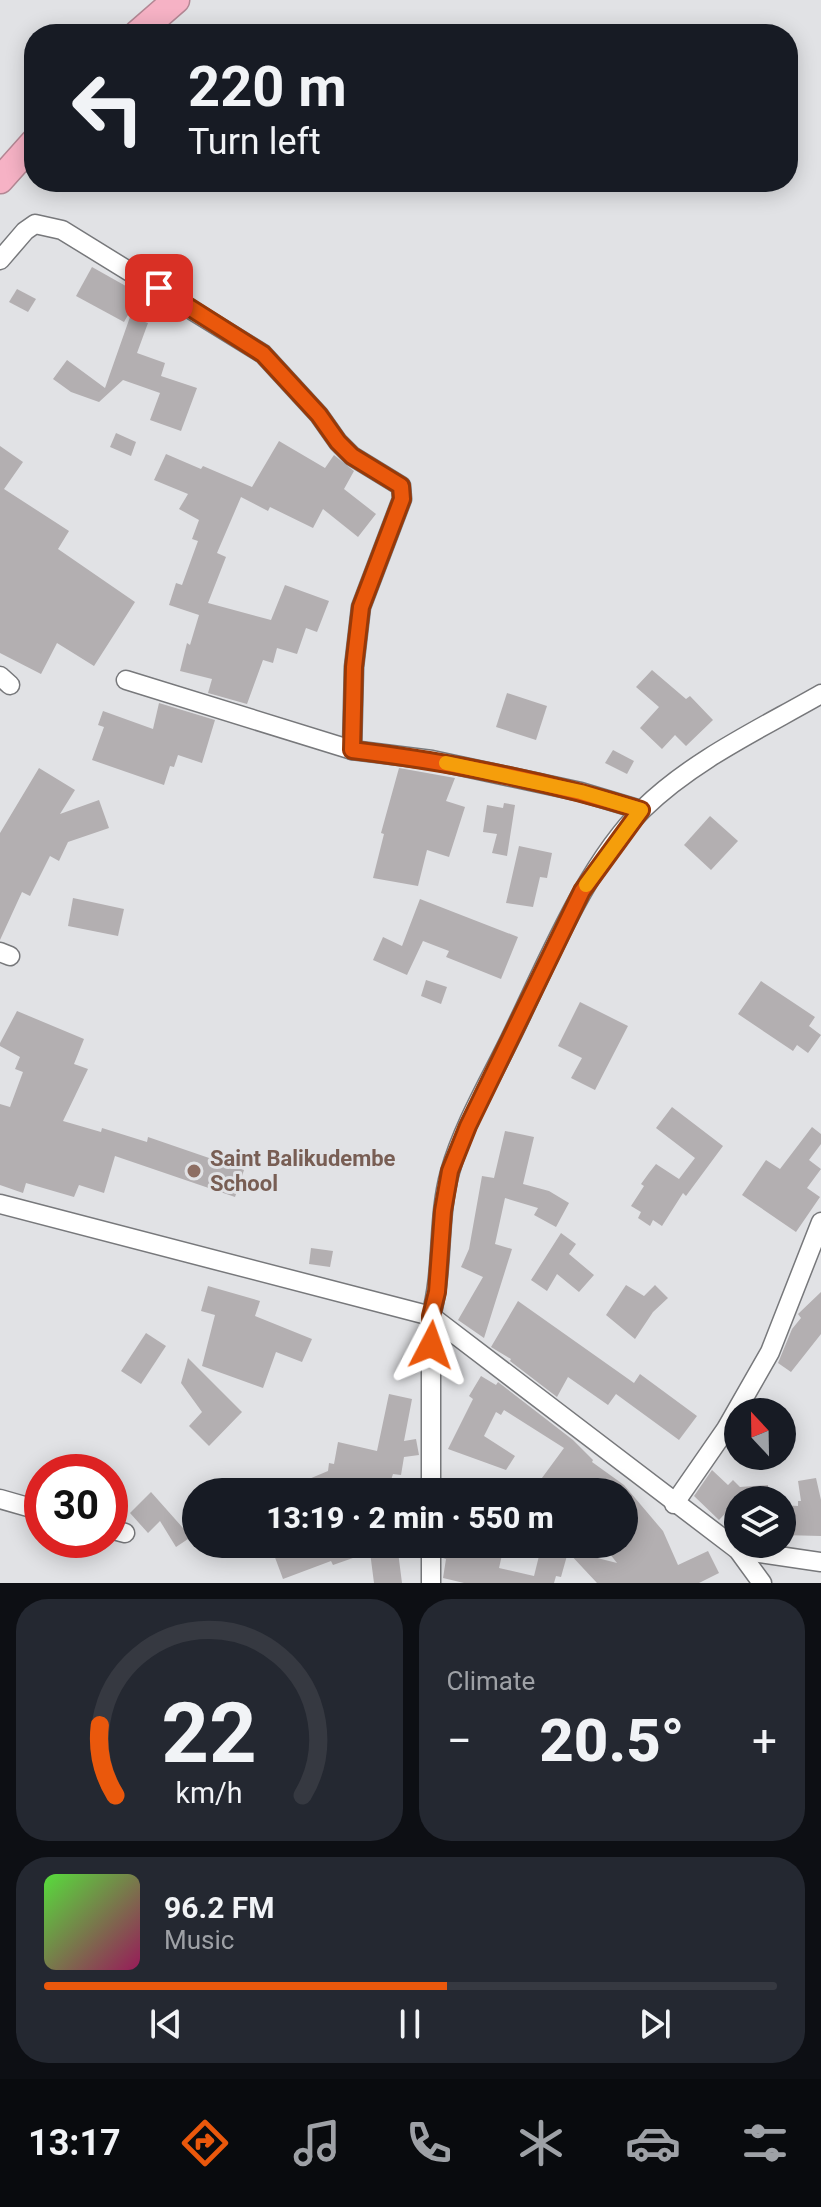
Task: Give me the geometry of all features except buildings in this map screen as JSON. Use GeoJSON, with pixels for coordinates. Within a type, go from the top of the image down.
{"type":"FeatureCollection","features":[{"type":"Feature","properties":{"kind":"highway"},"geometry":{"type":"LineString","coordinates":[[148,24],[176,0]]}},
{"type":"Feature","properties":{"kind":"highway"},"geometry":{"type":"LineString","coordinates":[[0,180],[24,153]]}},
{"type":"Feature","properties":{"kind":"street"},"geometry":{"type":"LineString","coordinates":[[0,260],[35,224],[62,230],[263,354],[352,456],[401,486],[402,499],[361,607],[354,667],[352,750]]}},
{"type":"Feature","properties":{"kind":"street"},"geometry":{"type":"LineString","coordinates":[[126,680],[352,750],[447,763],[581,792],[641,810]]}},
{"type":"Feature","properties":{"kind":"street"},"geometry":{"type":"LineString","coordinates":[[431,1478],[431,1316],[437,1292],[443,1211],[450,1171],[468,1126],[582,891],[641,810],[668,787],[714,755],[821,694]]}},
{"type":"Feature","properties":{"kind":"street"},"geometry":{"type":"LineString","coordinates":[[0,1204],[431,1316],[724,1540]]}},
{"type":"Feature","properties":{"kind":"street"},"geometry":{"type":"LineString","coordinates":[[674,1504],[726,1429],[770,1352],[821,1222]]}},
{"type":"Feature","properties":{"kind":"street"},"geometry":{"type":"LineString","coordinates":[[0,1499],[24,1506]]}},
{"type":"Feature","properties":{"kind":"street"},"geometry":{"type":"LineString","coordinates":[[431,1558],[431,1583]]}},
{"type":"Feature","properties":{"kind":"street"},"geometry":{"type":"LineString","coordinates":[[744,1558],[762,1583]]}},
{"type":"Feature","properties":{"kind":"street"},"geometry":{"type":"LineString","coordinates":[[793,1558],[821,1562]]}},
{"type":"Feature","properties":{"kind":"slow traffic"},"geometry":{"type":"LineString","coordinates":[[446,763],[581,792],[641,810],[586,885]]}},
{"type":"Feature","properties":{"kind":"place","name":"Saint Balikudembe School"},"geometry":{"type":"Point","coordinates":[194,1171]}},
{"type":"Feature","properties":{"kind":"route"},"geometry":{"type":"LineString","coordinates":[[159,288],[263,354],[352,456],[401,486],[402,499],[361,607],[354,667],[352,750],[432,760],[581,792],[641,810],[582,891],[468,1126],[450,1171],[443,1211],[437,1292],[431,1316],[431,1345]]}}]}
